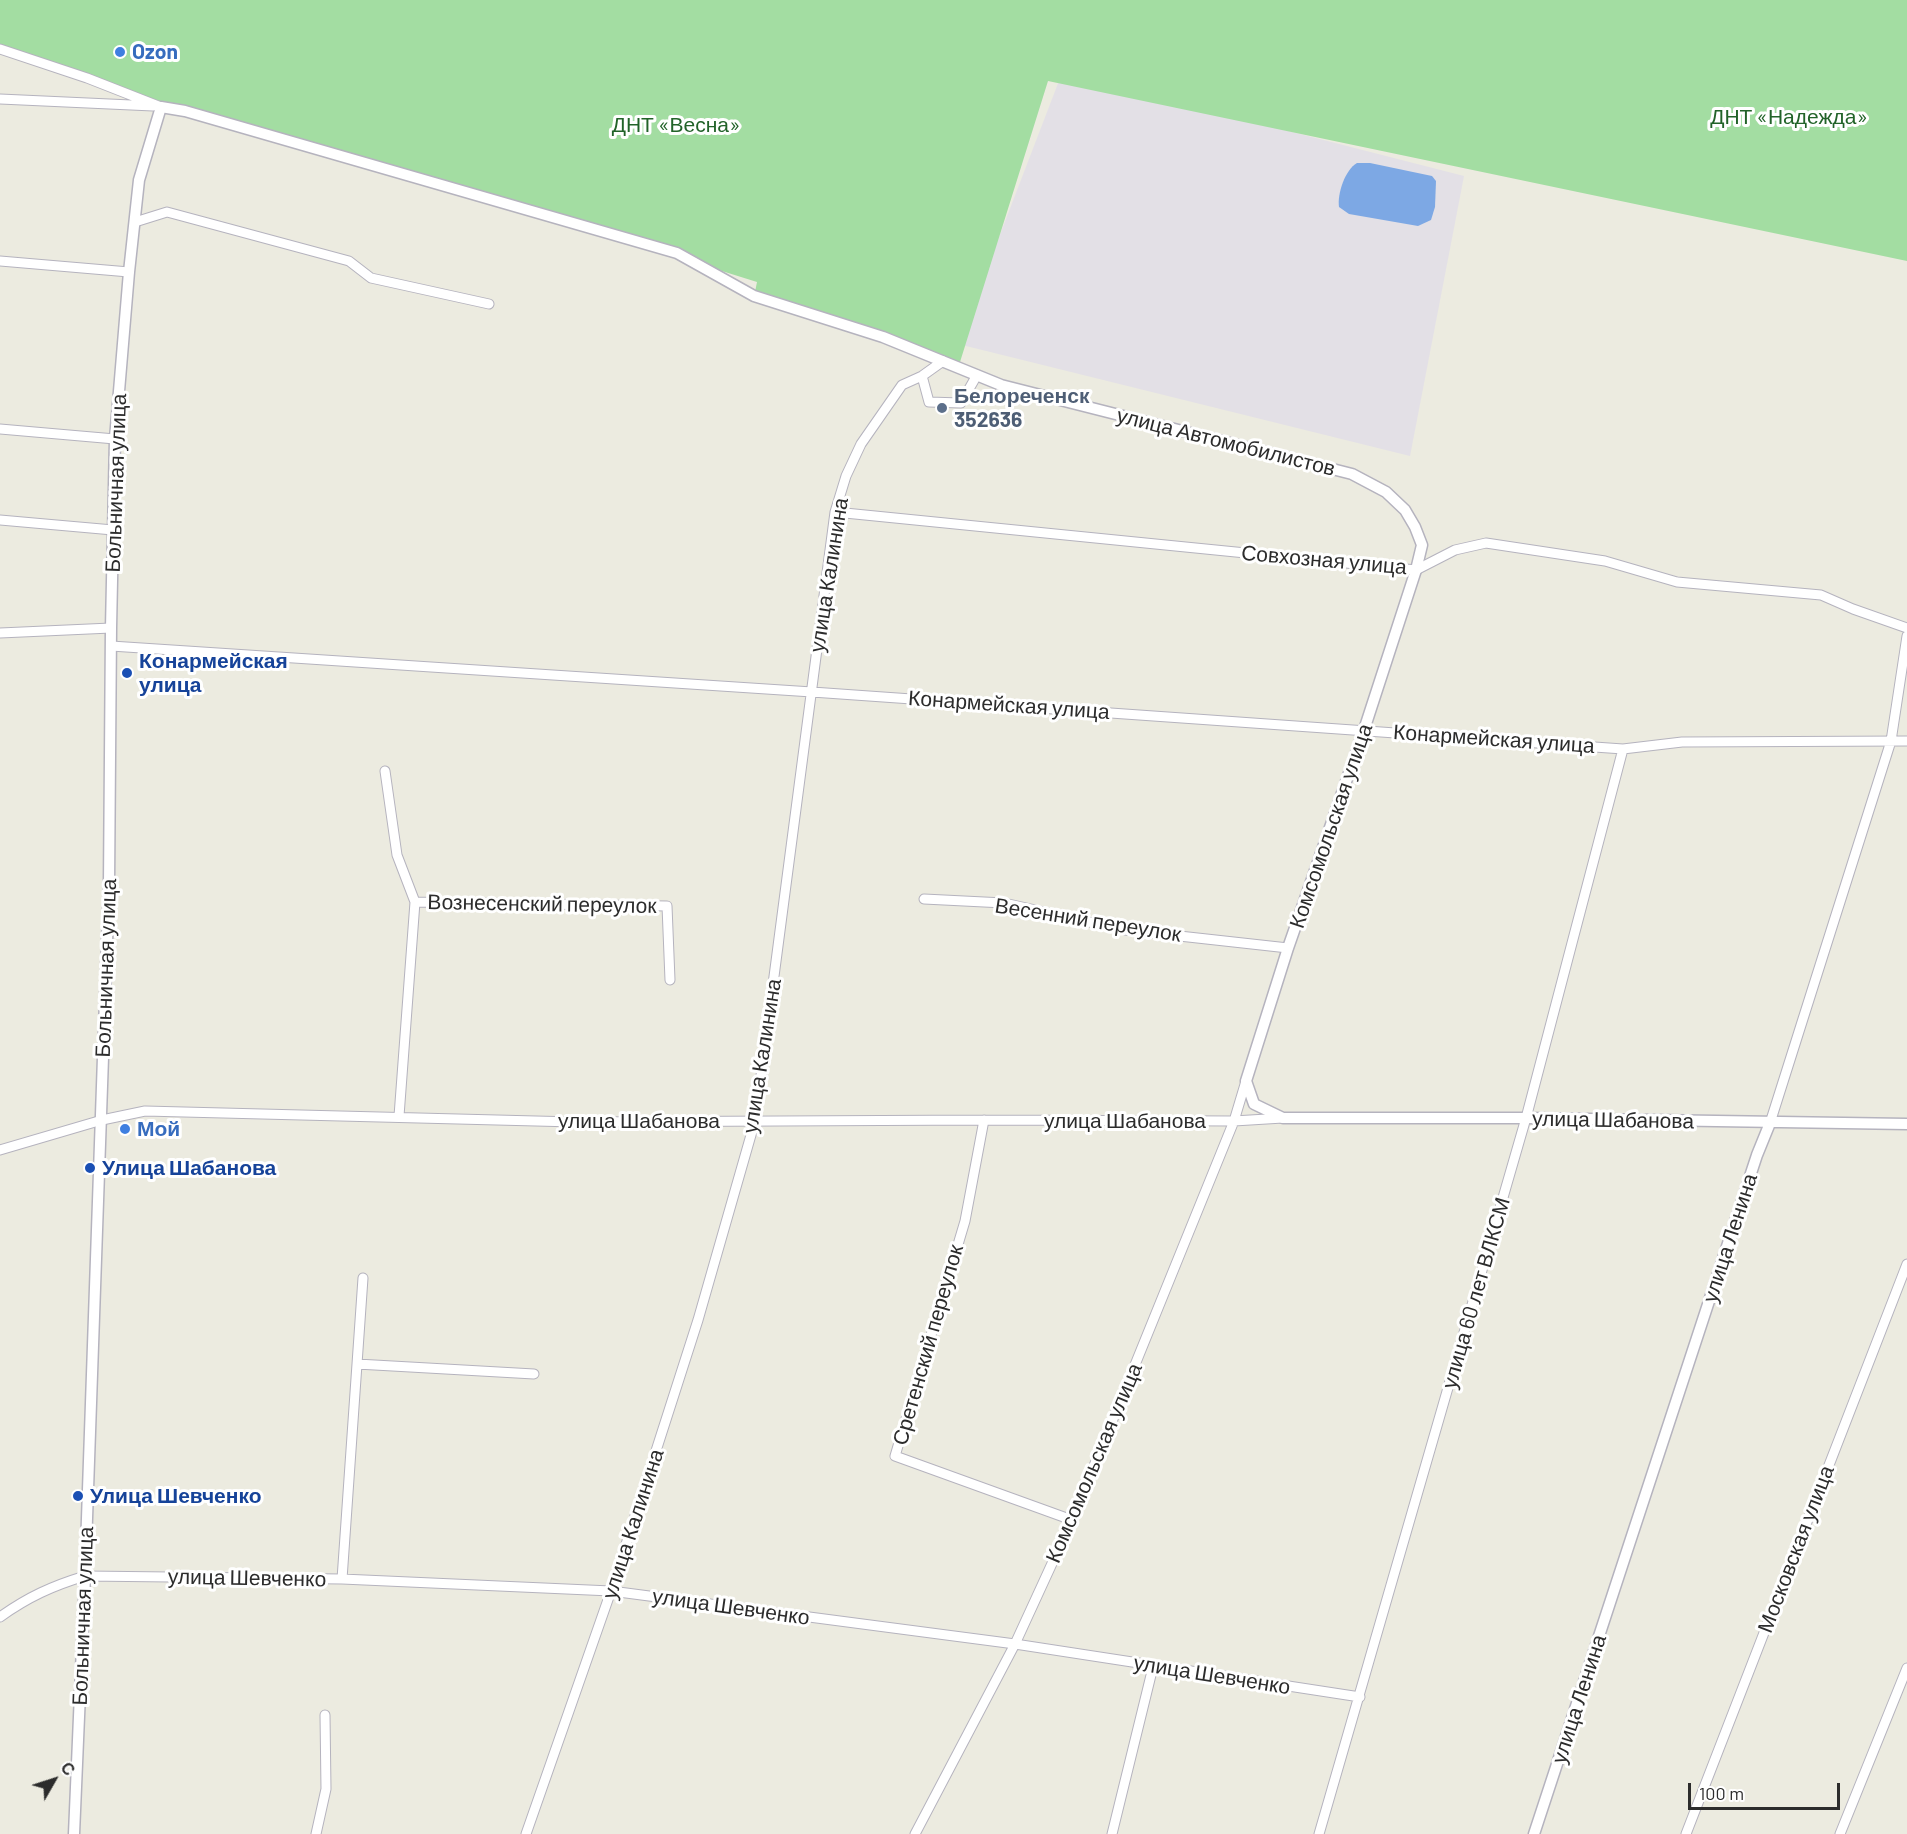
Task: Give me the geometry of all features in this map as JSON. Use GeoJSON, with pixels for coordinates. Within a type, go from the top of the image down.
{"type":"FeatureCollection","features":[{"type":"Feature","properties":{"kind":"street"},"geometry":{"type":"LineString","coordinates":[[0,49],[87,78],[161,107]]}},
{"type":"Feature","properties":{"kind":"street"},"geometry":{"type":"LineString","coordinates":[[0,99],[161,107]]}},
{"type":"Feature","properties":{"kind":"street","name":"Больничная улица"},"geometry":{"type":"LineString","coordinates":[[74,1834],[102,1120],[109,884],[111,628],[116,439],[129,272],[140,180],[161,107]]}},
{"type":"Feature","properties":{"kind":"street","name":"улица Автомобилистов"},"geometry":{"type":"LineString","coordinates":[[161,107],[185,111],[677,253],[754,296],[883,337],[1001,385],[1352,474],[1386,492],[1405,510],[1422,545],[1416,570]]}},
{"type":"Feature","properties":{"kind":"street"},"geometry":{"type":"LineString","coordinates":[[135,222],[167,212],[349,261],[371,278],[489,304]]}},
{"type":"Feature","properties":{"kind":"street"},"geometry":{"type":"LineString","coordinates":[[0,261],[129,272]]}},
{"type":"Feature","properties":{"kind":"street","name":"улица Калинина"},"geometry":{"type":"LineString","coordinates":[[526,1834],[611,1591],[698,1320],[755,1121],[836,512],[846,476],[861,444],[902,385],[943,361]]}},
{"type":"Feature","properties":{"kind":"street"},"geometry":{"type":"LineString","coordinates":[[922,375],[930,402],[961,403],[977,375]]}},
{"type":"Feature","properties":{"kind":"street"},"geometry":{"type":"LineString","coordinates":[[0,429],[116,439]]}},
{"type":"Feature","properties":{"kind":"street","name":"Совхозная улица"},"geometry":{"type":"LineString","coordinates":[[836,512],[1416,570],[1455,550],[1486,543],[1605,561],[1677,582],[1821,595],[1907,628]]}},
{"type":"Feature","properties":{"kind":"street"},"geometry":{"type":"LineString","coordinates":[[0,520],[113,530]]}},
{"type":"Feature","properties":{"kind":"street","name":"Комсомольская улица"},"geometry":{"type":"LineString","coordinates":[[915,1834],[1015,1644],[1072,1520],[1233,1121],[1288,948],[1364,730],[1416,570]]}},
{"type":"Feature","properties":{"kind":"street"},"geometry":{"type":"LineString","coordinates":[[0,633],[111,628]]}},
{"type":"Feature","properties":{"kind":"street","name":"улица Ленина"},"geometry":{"type":"LineString","coordinates":[[1534,1834],[1757,1155],[1770,1123],[1891,741],[1907,636]]}},
{"type":"Feature","properties":{"kind":"street","name":"Конармейская улица"},"geometry":{"type":"LineString","coordinates":[[111,646],[1623,749],[1682,742],[1907,741]]}},
{"type":"Feature","properties":{"kind":"street","name":"улица 60 лет ВЛКСМ"},"geometry":{"type":"LineString","coordinates":[[1320,1834],[1526,1118],[1623,749]]}},
{"type":"Feature","properties":{"kind":"street","name":"Вознесенский переулок"},"geometry":{"type":"LineString","coordinates":[[385,771],[398,855],[415,902],[399,1116]]}},
{"type":"Feature","properties":{"kind":"street","name":"Весенний переулок"},"geometry":{"type":"LineString","coordinates":[[924,899],[1004,903],[1125,930],[1288,948]]}},
{"type":"Feature","properties":{"kind":"street","name":"Вознесенский переулок"},"geometry":{"type":"LineString","coordinates":[[415,902],[667,906],[670,980]]}},
{"type":"Feature","properties":{"kind":"street","name":"улица Шабанова"},"geometry":{"type":"LineString","coordinates":[[1246,1081],[1254,1104],[1282,1118]]}},
{"type":"Feature","properties":{"kind":"street","name":"улица Шабанова"},"geometry":{"type":"LineString","coordinates":[[0,1150],[102,1120],[145,1111],[575,1122],[1526,1118],[1907,1124]]}},
{"type":"Feature","properties":{"kind":"street","name":"Сретенский переулок"},"geometry":{"type":"LineString","coordinates":[[984,1120],[965,1221],[895,1456],[1072,1520]]}},
{"type":"Feature","properties":{"kind":"street","name":"Московская улица"},"geometry":{"type":"LineString","coordinates":[[1686,1834],[1907,1264]]}},
{"type":"Feature","properties":{"kind":"street"},"geometry":{"type":"LineString","coordinates":[[342,1579],[363,1278]]}},
{"type":"Feature","properties":{"kind":"street"},"geometry":{"type":"LineString","coordinates":[[357,1364],[534,1374]]}},
{"type":"Feature","properties":{"kind":"street","name":"улица Шевченко"},"geometry":{"type":"LineString","coordinates":[[0,1617],[27,1598],[57,1584],[85,1576],[342,1579],[611,1591],[1015,1644],[1360,1697]]}},
{"type":"Feature","properties":{"kind":"street"},"geometry":{"type":"LineString","coordinates":[[1112,1834],[1153,1667]]}},
{"type":"Feature","properties":{"kind":"street"},"geometry":{"type":"LineString","coordinates":[[1840,1834],[1907,1668]]}},
{"type":"Feature","properties":{"kind":"street"},"geometry":{"type":"LineString","coordinates":[[316,1834],[326,1789],[325,1715]]}},
{"type":"Feature","properties":{"kind":"shaded area"},"geometry":{"type":"Polygon","coordinates":[[[1062,73],[1464,176],[1410,456],[958,344],[1062,73]]]}},
{"type":"Feature","properties":{"kind":"green space","name":"ДНТ «Надежда»"},"geometry":{"type":"Polygon","coordinates":[[[0,0],[1907,0],[1907,261],[1048,81],[960,362],[755,292],[757,282],[0,52],[0,0]]]}},
{"type":"Feature","properties":{"kind":"water"},"geometry":{"type":"Polygon","coordinates":[[[1357,163],[1370,163],[1432,176],[1436,181],[1435,207],[1431,220],[1418,226],[1349,214],[1339,207],[1339,196],[1343,183],[1349,171],[1357,163]]]}},
{"type":"Feature","properties":{"kind":"place","name":"Ozon"},"geometry":{"type":"Point","coordinates":[120,52]}},
{"type":"Feature","properties":{"kind":"place","name":"Белореченск 352636"},"geometry":{"type":"Point","coordinates":[942,408]}},
{"type":"Feature","properties":{"kind":"place","name":"Конармейская улица"},"geometry":{"type":"Point","coordinates":[127,673]}},
{"type":"Feature","properties":{"kind":"place","name":"Мой"},"geometry":{"type":"Point","coordinates":[125,1129]}},
{"type":"Feature","properties":{"kind":"place","name":"Улица Шабанова"},"geometry":{"type":"Point","coordinates":[90,1168]}},
{"type":"Feature","properties":{"kind":"place","name":"Улица Шевченко"},"geometry":{"type":"Point","coordinates":[78,1496]}},
{"type":"Feature","properties":{"kind":"park label","name":"ДНТ «Весна»"},"geometry":{"type":"Point","coordinates":[676,125]}}]}
